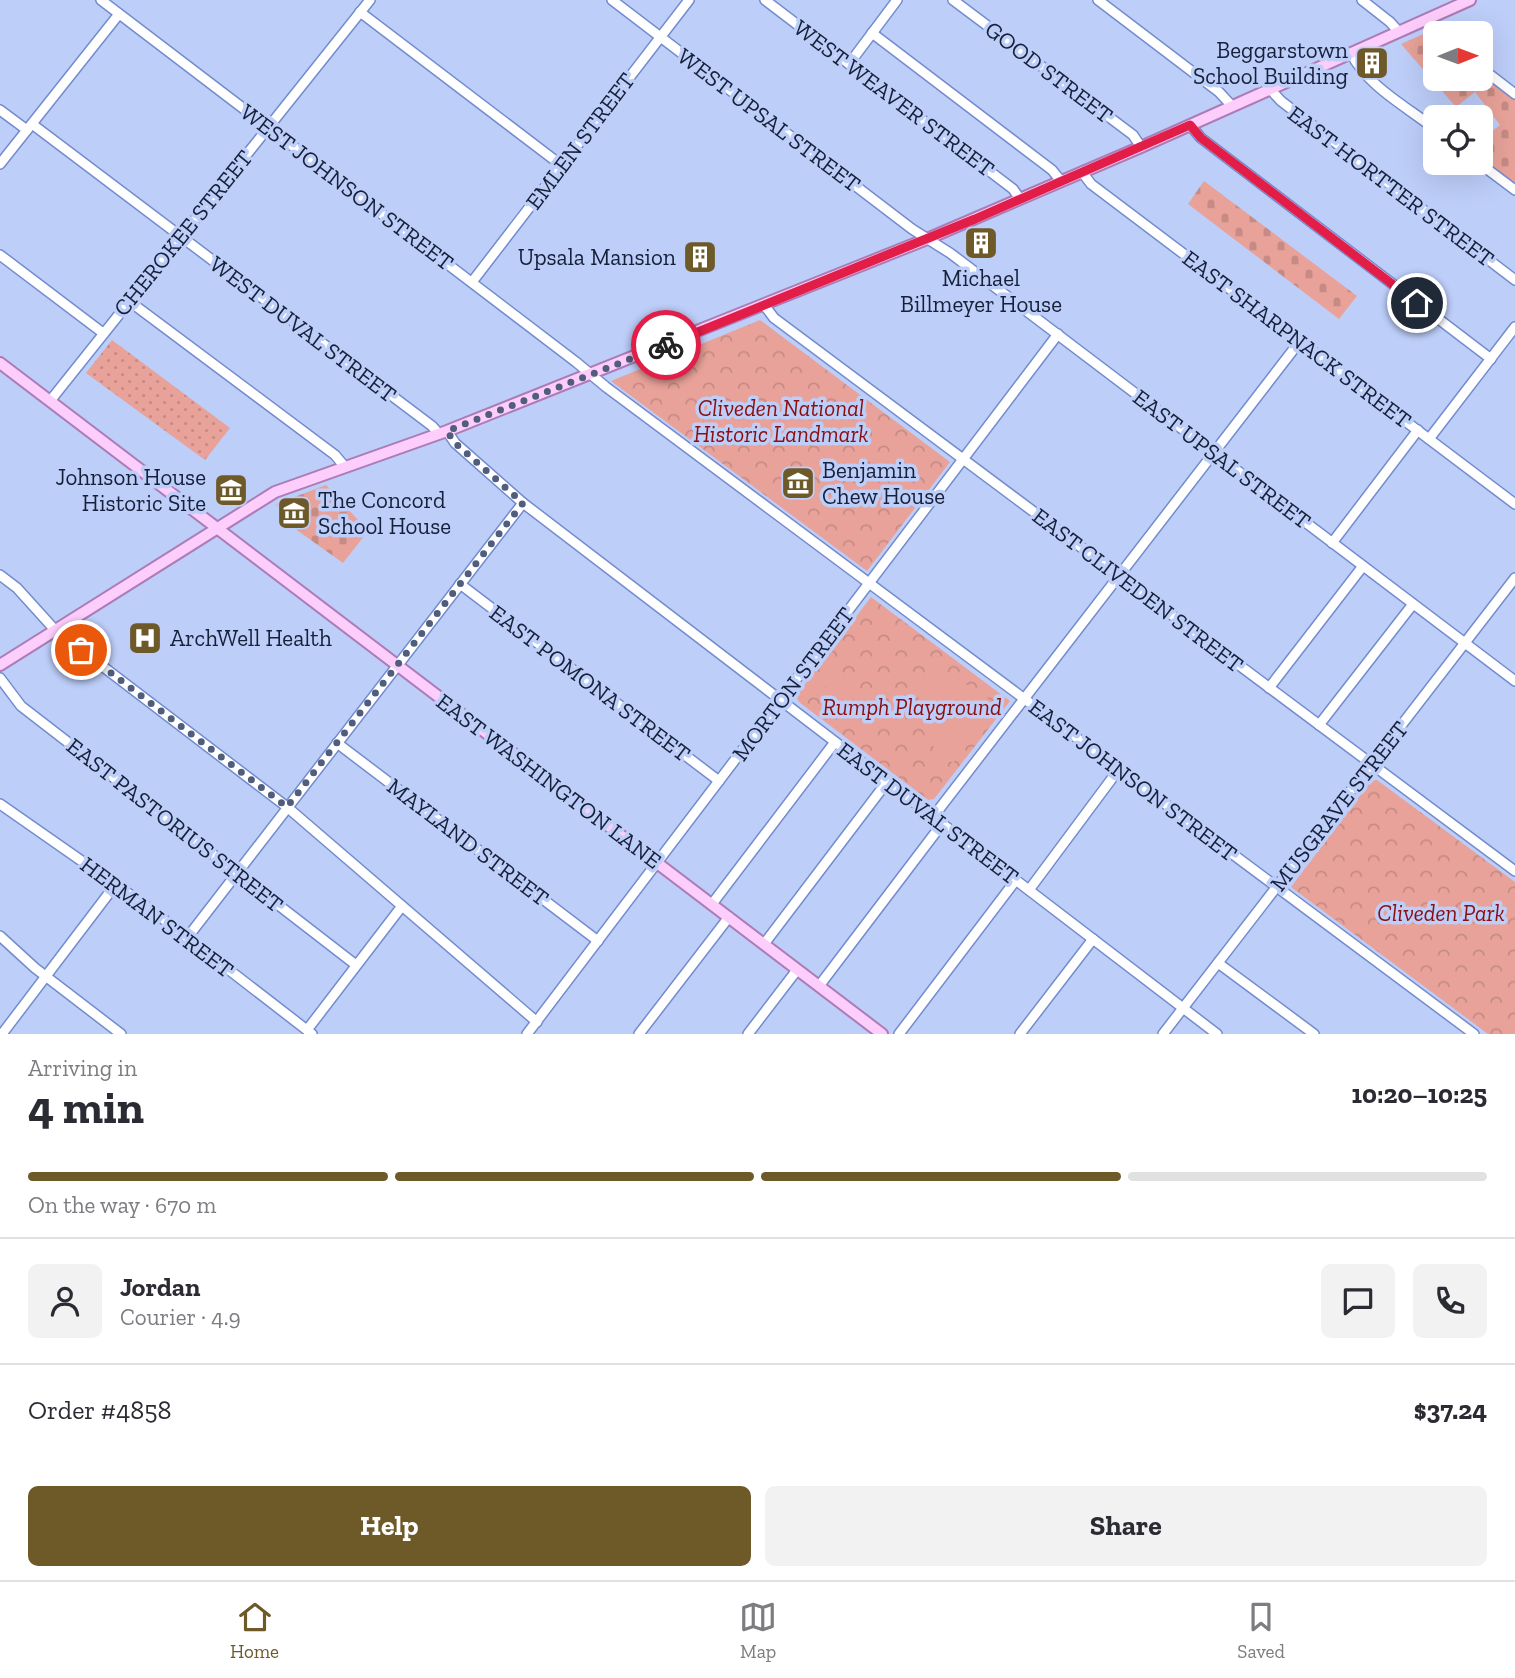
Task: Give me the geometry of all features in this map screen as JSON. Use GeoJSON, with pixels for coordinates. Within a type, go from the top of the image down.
{"type":"FeatureCollection","features":[{"type":"Feature","properties":{"kind":"main road"},"geometry":{"type":"LineString","coordinates":[[0,665],[275,492],[443,433],[927,239],[1470,0]]}},
{"type":"Feature","properties":{"kind":"main road","name":"EAST WASHINGTON LANE"},"geometry":{"type":"LineString","coordinates":[[0,363],[729,917],[818,986],[868,1030],[882,1034]]}},
{"type":"Feature","properties":{"kind":"street","name":"WEST JOHNSON STREET"},"geometry":{"type":"LineString","coordinates":[[101,0],[591,375]]}},
{"type":"Feature","properties":{"kind":"street","name":"CHEROKEE STREET"},"geometry":{"type":"LineString","coordinates":[[50,401],[370,0]]}},
{"type":"Feature","properties":{"kind":"street","name":"WEST UPSAL STREET"},"geometry":{"type":"LineString","coordinates":[[612,0],[927,239]]}},
{"type":"Feature","properties":{"kind":"street","name":"EMLEN STREET"},"geometry":{"type":"LineString","coordinates":[[472,282],[689,0]]}},
{"type":"Feature","properties":{"kind":"street","name":"WEST WEAVER STREET"},"geometry":{"type":"LineString","coordinates":[[765,0],[1013,189],[1020,199]]}},
{"type":"Feature","properties":{"kind":"street"},"geometry":{"type":"LineString","coordinates":[[849,64],[897,0]]}},
{"type":"Feature","properties":{"kind":"street","name":"GOOD STREET"},"geometry":{"type":"LineString","coordinates":[[953,0],[1133,135],[1141,147]]}},
{"type":"Feature","properties":{"kind":"street"},"geometry":{"type":"LineString","coordinates":[[1097,0],[1219,92],[1232,106]]}},
{"type":"Feature","properties":{"kind":"street"},"geometry":{"type":"LineString","coordinates":[[1362,0],[1399,32]]}},
{"type":"Feature","properties":{"kind":"street"},"geometry":{"type":"LineString","coordinates":[[360,12],[561,165]]}},
{"type":"Feature","properties":{"kind":"street"},"geometry":{"type":"LineString","coordinates":[[0,164],[119,13]]}},
{"type":"Feature","properties":{"kind":"street"},"geometry":{"type":"LineString","coordinates":[[872,33],[1052,170],[1061,181]]}},
{"type":"Feature","properties":{"kind":"street"},"geometry":{"type":"LineString","coordinates":[[1351,53],[1372,80],[1423,120]]}},
{"type":"Feature","properties":{"kind":"street"},"geometry":{"type":"LineString","coordinates":[[1493,77],[1515,94]]}},
{"type":"Feature","properties":{"kind":"street","name":"EAST HORTTER STREET"},"geometry":{"type":"LineString","coordinates":[[1270,89],[1280,101],[1515,280]]}},
{"type":"Feature","properties":{"kind":"street","name":"WEST DUVAL STREET"},"geometry":{"type":"LineString","coordinates":[[0,110],[29,127],[181,237],[443,433]]}},
{"type":"Feature","properties":{"kind":"street"},"geometry":{"type":"LineString","coordinates":[[1190,125],[1201,138],[1491,359]]}},
{"type":"Feature","properties":{"kind":"street","name":"EAST SHARPNACK STREET"},"geometry":{"type":"LineString","coordinates":[[1082,172],[1091,184],[1515,504]]}},
{"type":"Feature","properties":{"kind":"street"},"geometry":{"type":"LineString","coordinates":[[1493,174],[1515,190]]}},
{"type":"Feature","properties":{"kind":"street","name":"EAST UPSAL STREET"},"geometry":{"type":"LineString","coordinates":[[927,239],[950,253],[1058,334],[1515,681]]}},
{"type":"Feature","properties":{"kind":"street"},"geometry":{"type":"LineString","coordinates":[[0,255],[103,333]]}},
{"type":"Feature","properties":{"kind":"street"},"geometry":{"type":"LineString","coordinates":[[130,301],[335,455],[345,467]]}},
{"type":"Feature","properties":{"kind":"street","name":"EAST CLIVEDEN STREET"},"geometry":{"type":"LineString","coordinates":[[764,305],[774,318],[1515,871]]}},
{"type":"Feature","properties":{"kind":"street"},"geometry":{"type":"LineString","coordinates":[[1429,439],[1515,327]]}},
{"type":"Feature","properties":{"kind":"street","name":"MORTON STREET"},"geometry":{"type":"LineString","coordinates":[[533,1030],[1058,334]]}},
{"type":"Feature","properties":{"kind":"street"},"geometry":{"type":"LineString","coordinates":[[933,817],[1300,341]]}},
{"type":"Feature","properties":{"kind":"street","name":"EAST JOHNSON STREET"},"geometry":{"type":"LineString","coordinates":[[591,375],[1474,1034]]}},
{"type":"Feature","properties":{"kind":"street"},"geometry":{"type":"LineString","coordinates":[[1332,543],[1418,430]]}},
{"type":"Feature","properties":{"kind":"street","name":"EAST DUVAL STREET"},"geometry":{"type":"LineString","coordinates":[[443,433],[523,503],[1217,1034]]}},
{"type":"Feature","properties":{"kind":"street"},"geometry":{"type":"LineString","coordinates":[[187,937],[523,503]]}},
{"type":"Feature","properties":{"kind":"street"},"geometry":{"type":"LineString","coordinates":[[1269,688],[1363,566]]}},
{"type":"Feature","properties":{"kind":"street"},"geometry":{"type":"LineString","coordinates":[[0,575],[17,588],[55,630],[287,807],[402,906],[533,1030]]}},
{"type":"Feature","properties":{"kind":"street","name":"MUSGRAVE STREET"},"geometry":{"type":"LineString","coordinates":[[1163,1034],[1515,578]]}},
{"type":"Feature","properties":{"kind":"street","name":"EAST POMONA STREET"},"geometry":{"type":"LineString","coordinates":[[460,584],[719,781]]}},
{"type":"Feature","properties":{"kind":"street"},"geometry":{"type":"LineString","coordinates":[[1320,725],[1413,604]]}},
{"type":"Feature","properties":{"kind":"street","name":"EAST PASTORIUS STREET"},"geometry":{"type":"LineString","coordinates":[[0,678],[21,706],[356,965]]}},
{"type":"Feature","properties":{"kind":"street"},"geometry":{"type":"LineString","coordinates":[[712,904],[835,742]]}},
{"type":"Feature","properties":{"kind":"street","name":"MAYLAND STREET"},"geometry":{"type":"LineString","coordinates":[[337,743],[598,941]]}},
{"type":"Feature","properties":{"kind":"street"},"geometry":{"type":"LineString","coordinates":[[1029,890],[1119,769]]}},
{"type":"Feature","properties":{"kind":"street"},"geometry":{"type":"LineString","coordinates":[[764,944],[887,782]]}},
{"type":"Feature","properties":{"kind":"street","name":"HERMAN STREET"},"geometry":{"type":"LineString","coordinates":[[0,804],[116,884],[309,1032]]}},
{"type":"Feature","properties":{"kind":"street"},"geometry":{"type":"LineString","coordinates":[[818,986],[942,824]]}},
{"type":"Feature","properties":{"kind":"street"},"geometry":{"type":"LineString","coordinates":[[899,1034],[1016,880]]}},
{"type":"Feature","properties":{"kind":"street"},"geometry":{"type":"LineString","coordinates":[[4,1027],[116,884]]}},
{"type":"Feature","properties":{"kind":"street"},"geometry":{"type":"LineString","coordinates":[[309,1032],[402,906]]}},
{"type":"Feature","properties":{"kind":"street"},"geometry":{"type":"LineString","coordinates":[[639,1034],[729,917]]}},
{"type":"Feature","properties":{"kind":"street"},"geometry":{"type":"LineString","coordinates":[[0,936],[46,976],[121,1034]]}},
{"type":"Feature","properties":{"kind":"street"},"geometry":{"type":"LineString","coordinates":[[1020,1034],[1093,939]]}},
{"type":"Feature","properties":{"kind":"street"},"geometry":{"type":"LineString","coordinates":[[1218,963],[1314,1034]]}},
{"type":"Feature","properties":{"kind":"street"},"geometry":{"type":"LineString","coordinates":[[748,1034],[797,970]]}},
{"type":"Feature","properties":{"kind":"green space"},"geometry":{"type":"Polygon","coordinates":[[[1423,34],[1423,69],[1401,44],[1423,34]]]}},
{"type":"Feature","properties":{"kind":"green space"},"geometry":{"type":"Polygon","coordinates":[[[1493,81],[1515,98],[1515,184],[1493,167],[1493,131],[1500,125],[1493,116],[1493,105],[1485,105],[1475,92],[1459,105],[1454,105],[1442,91],[1493,91],[1493,81]]]}},
{"type":"Feature","properties":{"kind":"green space"},"geometry":{"type":"Polygon","coordinates":[[[1204,181],[1357,296],[1339,319],[1188,204],[1204,181]]]}},
{"type":"Feature","properties":{"kind":"green space","name":"Cliveden National Historic Landmark"},"geometry":{"type":"Polygon","coordinates":[[[760,320],[950,462],[867,571],[611,381],[760,320]]]}},
{"type":"Feature","properties":{"kind":"green space"},"geometry":{"type":"Polygon","coordinates":[[[112,340],[230,428],[205,460],[86,373],[112,340]]]}},
{"type":"Feature","properties":{"kind":"green space"},"geometry":{"type":"Polygon","coordinates":[[[326,485],[368,531],[343,563],[284,521],[276,504],[326,485]]]}},
{"type":"Feature","properties":{"kind":"green space","name":"Rumph Playground"},"geometry":{"type":"Polygon","coordinates":[[[871,597],[1010,701],[934,799],[928,800],[799,702],[796,696],[871,597]]]}},
{"type":"Feature","properties":{"kind":"green space"},"geometry":{"type":"Polygon","coordinates":[[[934,663],[993,702],[993,706],[988,709],[953,763],[930,743],[919,717],[920,690],[934,663]]]}},
{"type":"Feature","properties":{"kind":"green space"},"geometry":{"type":"Polygon","coordinates":[[[828,665],[861,690],[849,705],[816,680],[828,665]]]}},
{"type":"Feature","properties":{"kind":"green space","name":"Cliveden Park"},"geometry":{"type":"Polygon","coordinates":[[[1377,780],[1515,882],[1515,1034],[1488,1034],[1291,887],[1371,781],[1377,780]]]}},
{"type":"Feature","properties":{"kind":"way so far"},"geometry":{"type":"LineString","coordinates":[[81,650],[287,807],[523,503],[455,443],[447,431],[666,345]]}},
{"type":"Feature","properties":{"kind":"place","name":"Beggarstown School Building"},"geometry":{"type":"Point","coordinates":[1372,63]}},
{"type":"Feature","properties":{"kind":"place","name":"Michael Billmeyer House"},"geometry":{"type":"Point","coordinates":[981,243]}},
{"type":"Feature","properties":{"kind":"place","name":"Upsala Mansion"},"geometry":{"type":"Point","coordinates":[700,257]}},
{"type":"Feature","properties":{"kind":"place","name":"Benjamin Chew House"},"geometry":{"type":"Point","coordinates":[798,483]}},
{"type":"Feature","properties":{"kind":"place","name":"Johnson House Historic Site"},"geometry":{"type":"Point","coordinates":[231,490]}},
{"type":"Feature","properties":{"kind":"place","name":"The Concord School House"},"geometry":{"type":"Point","coordinates":[294,513]}},
{"type":"Feature","properties":{"kind":"place","name":"ArchWell Health"},"geometry":{"type":"Point","coordinates":[145,638]}},
{"type":"Feature","properties":{"kind":"route"},"geometry":{"type":"LineString","coordinates":[[666,345],[975,219],[1190,125],[1201,138],[1417,303]]}}]}
